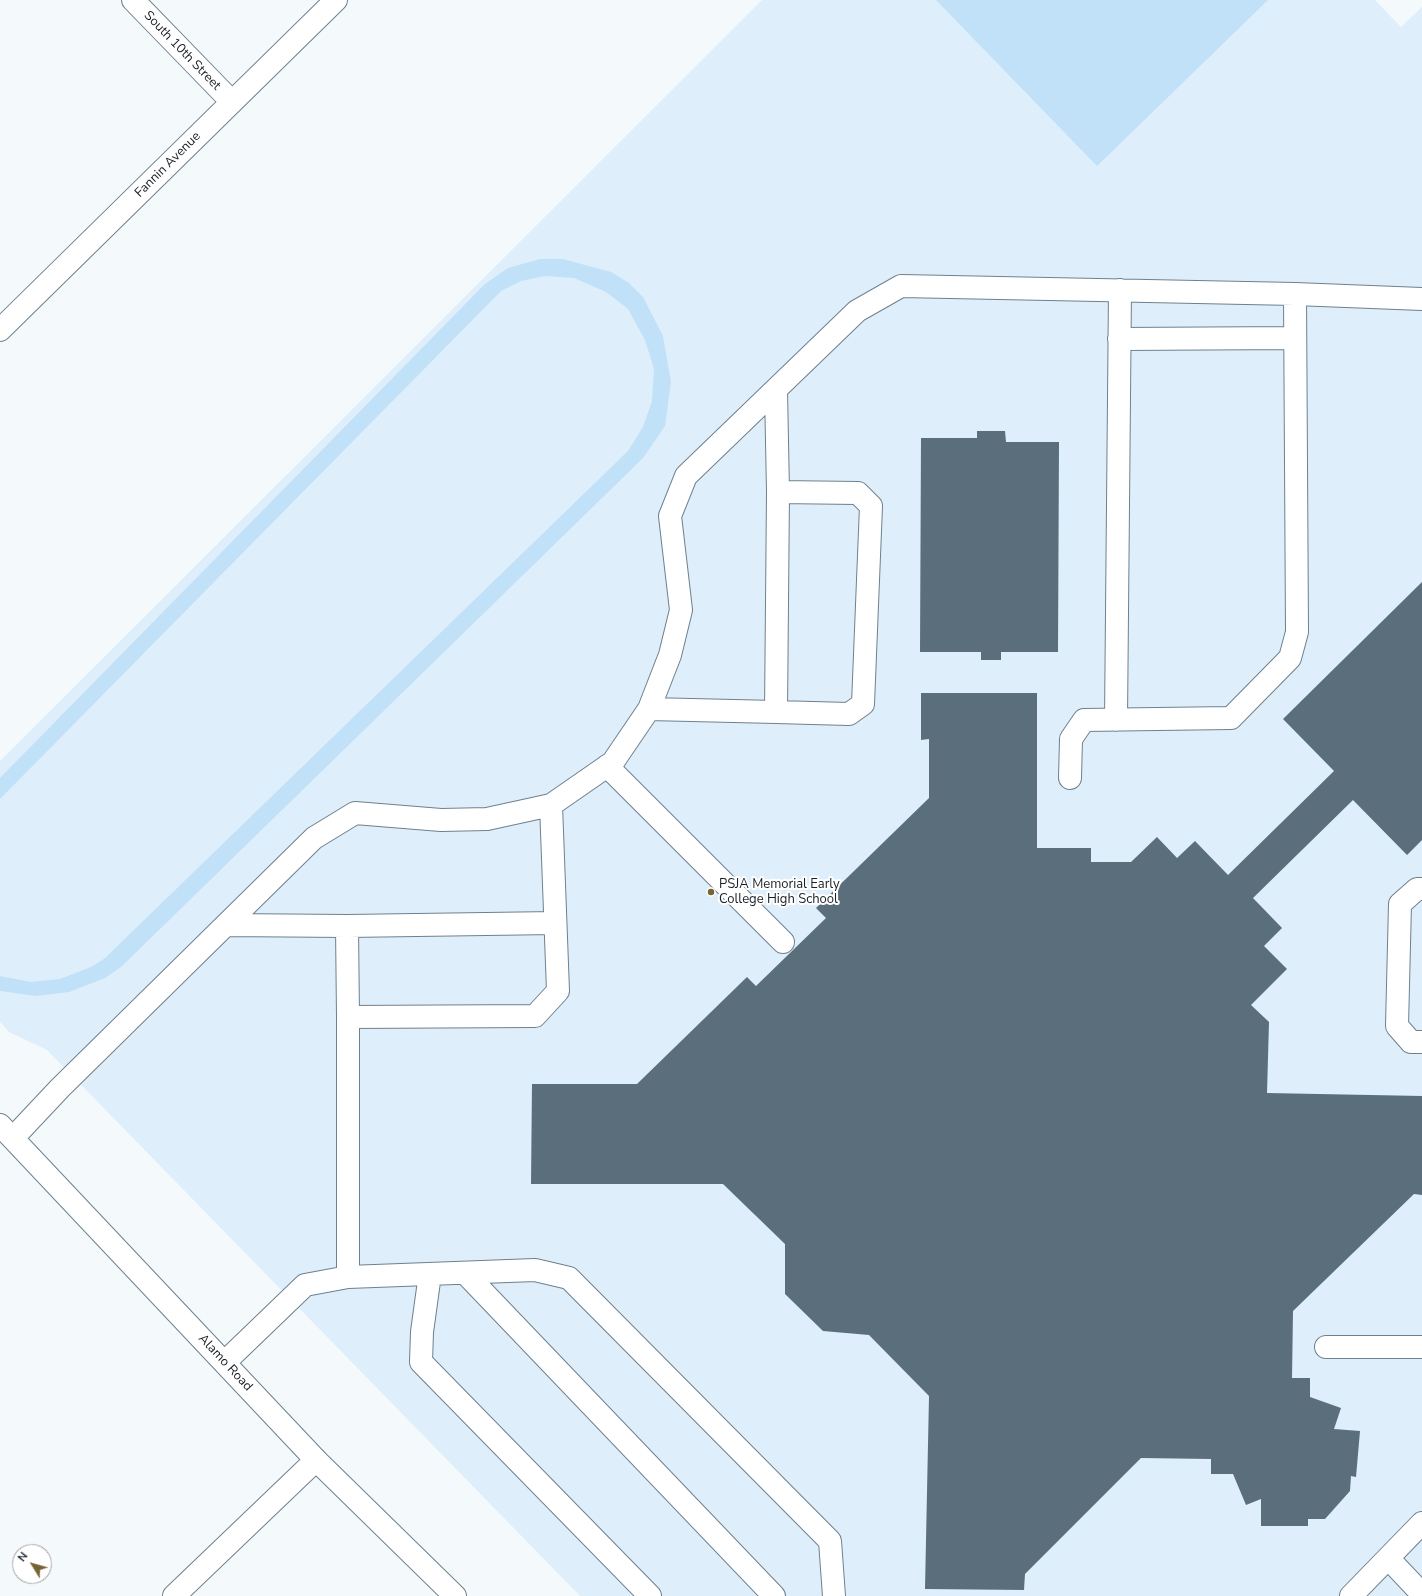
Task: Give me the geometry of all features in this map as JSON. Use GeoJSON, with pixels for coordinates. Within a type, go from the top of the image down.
{"type":"FeatureCollection","features":[{"type":"Feature","properties":{"kind":"main road","name":"South 10th Street"},"geometry":{"type":"LineString","coordinates":[[133,0],[232,102]]}},
{"type":"Feature","properties":{"kind":"main road","name":"Fannin Avenue"},"geometry":{"type":"LineString","coordinates":[[0,330],[336,0]]}},
{"type":"Feature","properties":{"kind":"main road"},"geometry":{"type":"LineString","coordinates":[[6,1131],[60,1088],[314,838],[355,812],[441,820],[487,819],[552,805],[614,762],[649,709],[670,655],[680,610],[670,516],[686,476],[857,311],[901,286],[1295,294],[1422,299]]}},
{"type":"Feature","properties":{"kind":"main road"},"geometry":{"type":"LineString","coordinates":[[1116,720],[1120,290]]}},
{"type":"Feature","properties":{"kind":"main road"},"geometry":{"type":"LineString","coordinates":[[1070,778],[1071,739],[1084,720],[1232,718],[1290,658],[1297,632],[1295,294]]}},
{"type":"Feature","properties":{"kind":"main road"},"geometry":{"type":"LineString","coordinates":[[1119,339],[1295,338]]}},
{"type":"Feature","properties":{"kind":"main road"},"geometry":{"type":"LineString","coordinates":[[776,390],[778,492],[776,712]]}},
{"type":"Feature","properties":{"kind":"main road"},"geometry":{"type":"LineString","coordinates":[[649,709],[849,714],[863,704],[871,506],[858,493],[778,492]]}},
{"type":"Feature","properties":{"kind":"main road"},"geometry":{"type":"LineString","coordinates":[[607,766],[783,942]]}},
{"type":"Feature","properties":{"kind":"main road"},"geometry":{"type":"LineString","coordinates":[[348,1016],[535,1016],[558,991],[552,805]]}},
{"type":"Feature","properties":{"kind":"main road"},"geometry":{"type":"LineString","coordinates":[[1422,889],[1417,889],[1400,904],[1397,1026],[1411,1042],[1422,1042]]}},
{"type":"Feature","properties":{"kind":"main road"},"geometry":{"type":"LineString","coordinates":[[227,925],[347,926],[555,923]]}},
{"type":"Feature","properties":{"kind":"main road"},"geometry":{"type":"LineString","coordinates":[[347,926],[348,1277]]}},
{"type":"Feature","properties":{"kind":"main road","name":"Alamo Road"},"geometry":{"type":"LineString","coordinates":[[6,1131],[316,1460],[456,1596]]}},
{"type":"Feature","properties":{"kind":"main road"},"geometry":{"type":"LineString","coordinates":[[224,1362],[305,1285],[348,1277],[535,1270],[569,1278],[830,1541],[834,1596]]}},
{"type":"Feature","properties":{"kind":"main road"},"geometry":{"type":"LineString","coordinates":[[464,1273],[774,1596]]}},
{"type":"Feature","properties":{"kind":"main road"},"geometry":{"type":"LineString","coordinates":[[430,1274],[422,1332],[421,1362],[650,1596]]}},
{"type":"Feature","properties":{"kind":"main road"},"geometry":{"type":"LineString","coordinates":[[1326,1347],[1422,1347]]}},
{"type":"Feature","properties":{"kind":"main road"},"geometry":{"type":"LineString","coordinates":[[174,1596],[316,1460]]}},
{"type":"Feature","properties":{"kind":"main road"},"geometry":{"type":"LineString","coordinates":[[1351,1596],[1422,1523]]}},
{"type":"Feature","properties":{"kind":"main road"},"geometry":{"type":"LineString","coordinates":[[1388,1558],[1422,1594]]}},
{"type":"Feature","properties":{"kind":"shaded area","name":"PSJA Memorial Early College High School"},"geometry":{"type":"Polygon","coordinates":[[[762,0],[1375,0],[1401,27],[1422,7],[1422,1596],[580,1596],[47,1050],[9,1032],[0,1022],[0,761],[762,0]]]}},
{"type":"Feature","properties":{"kind":"shaded area"},"geometry":{"type":"Polygon","coordinates":[[[936,0],[1268,0],[1097,166],[936,0]]]}},
{"type":"Feature","properties":{"kind":"shaded area"},"geometry":{"type":"Polygon","coordinates":[[[540,259],[563,259],[611,272],[629,283],[643,297],[663,336],[671,382],[665,426],[643,458],[121,967],[105,978],[69,992],[36,996],[0,991],[0,976],[31,982],[60,979],[91,967],[104,959],[628,451],[643,427],[652,401],[654,369],[645,340],[628,309],[606,292],[574,278],[545,276],[521,281],[501,291],[0,799],[0,778],[485,284],[508,268],[540,259]]]}},
{"type":"Feature","properties":{"kind":"building"},"geometry":{"type":"Polygon","coordinates":[[[977,431],[1005,431],[1006,442],[1059,442],[1058,652],[1001,652],[1001,660],[981,660],[981,652],[920,652],[921,438],[977,438],[977,431]]]}},
{"type":"Feature","properties":{"kind":"building"},"geometry":{"type":"Polygon","coordinates":[[[1422,582],[1422,840],[1407,855],[1353,800],[1253,898],[1282,928],[1264,946],[1287,969],[1251,1005],[1269,1022],[1267,1093],[1422,1096],[1422,1195],[1414,1194],[1293,1311],[1292,1378],[1310,1378],[1310,1397],[1341,1408],[1334,1429],[1360,1431],[1356,1477],[1351,1476],[1350,1491],[1325,1519],[1308,1519],[1308,1526],[1261,1526],[1261,1499],[1246,1505],[1233,1474],[1211,1474],[1211,1459],[1141,1458],[1025,1574],[1024,1590],[925,1589],[929,1396],[869,1335],[823,1331],[785,1294],[785,1244],[723,1184],[531,1184],[532,1084],[637,1084],[747,977],[756,986],[826,918],[816,908],[929,798],[929,739],[921,740],[921,693],[1037,693],[1037,848],[1091,848],[1091,862],[1131,862],[1157,837],[1177,858],[1195,841],[1228,875],[1334,771],[1283,719],[1422,582]]]}},
{"type":"Feature","properties":{"kind":"place","name":"PSJA Memorial Early College High School"},"geometry":{"type":"Point","coordinates":[711,892]}}]}
